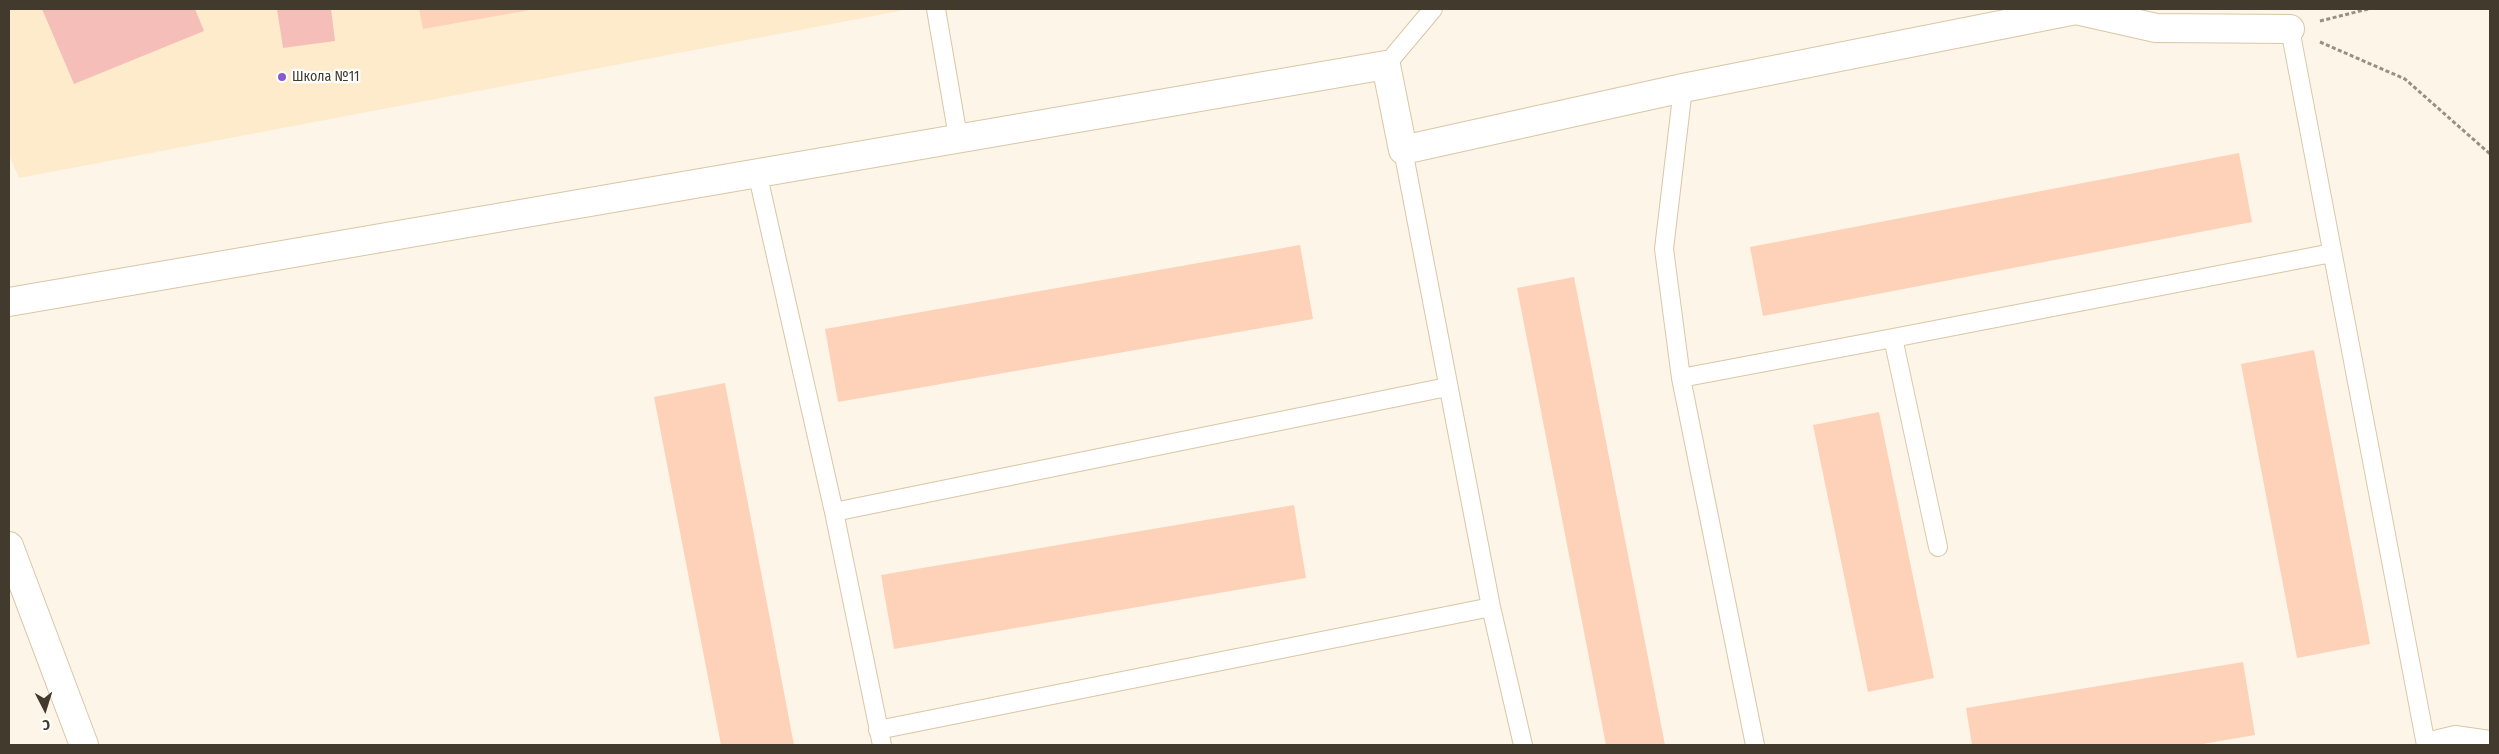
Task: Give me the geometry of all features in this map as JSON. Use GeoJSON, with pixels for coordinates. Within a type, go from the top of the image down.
{"type":"FeatureCollection","features":[{"type":"Feature","properties":{"kind":"street"},"geometry":{"type":"LineString","coordinates":[[9,302],[958,137],[1386,65],[1403,150],[1683,88],[2076,9],[2156,28],[2290,28]]}},
{"type":"Feature","properties":{"kind":"street"},"geometry":{"type":"LineString","coordinates":[[9,546],[84,745]]}},
{"type":"Feature","properties":{"kind":"lane"},"geometry":{"type":"LineString","coordinates":[[936,9],[958,137]]}},
{"type":"Feature","properties":{"kind":"lane"},"geometry":{"type":"LineString","coordinates":[[1386,65],[1433,9]]}},
{"type":"Feature","properties":{"kind":"lane"},"geometry":{"type":"LineString","coordinates":[[2290,28],[2426,744],[2455,735],[2490,740]]}},
{"type":"Feature","properties":{"kind":"lane"},"geometry":{"type":"LineString","coordinates":[[1683,88],[1664,249],[1681,378],[1755,745]]}},
{"type":"Feature","properties":{"kind":"lane"},"geometry":{"type":"LineString","coordinates":[[1403,150],[1490,607],[1523,745]]}},
{"type":"Feature","properties":{"kind":"lane"},"geometry":{"type":"LineString","coordinates":[[757,172],[834,512],[880,738],[1490,607]]}},
{"type":"Feature","properties":{"kind":"lane"},"geometry":{"type":"LineString","coordinates":[[1681,378],[2332,253]]}},
{"type":"Feature","properties":{"kind":"lane"},"geometry":{"type":"LineString","coordinates":[[1893,338],[1938,547]]}},
{"type":"Feature","properties":{"kind":"lane"},"geometry":{"type":"LineString","coordinates":[[834,512],[1447,387]]}},
{"type":"Feature","properties":{"kind":"path"},"geometry":{"type":"LineString","coordinates":[[2290,28],[2368,9]]}},
{"type":"Feature","properties":{"kind":"path"},"geometry":{"type":"LineString","coordinates":[[2290,28],[2406,78],[2490,154]]}},
{"type":"Feature","properties":{"kind":"shaded area","name":"Школа №11"},"geometry":{"type":"Polygon","coordinates":[[[9,9],[900,9],[900,11],[19,178],[9,155],[9,9]]]}},
{"type":"Feature","properties":{"kind":"shaded area"},"geometry":{"type":"Polygon","coordinates":[[[42,9],[195,9],[204,31],[74,84],[42,9]]]}},
{"type":"Feature","properties":{"kind":"shaded area"},"geometry":{"type":"Polygon","coordinates":[[[277,9],[331,9],[335,41],[283,48],[277,9]]]}},
{"type":"Feature","properties":{"kind":"building"},"geometry":{"type":"Polygon","coordinates":[[[419,9],[530,9],[530,10],[423,29],[419,9]]]}},
{"type":"Feature","properties":{"kind":"building"},"geometry":{"type":"Polygon","coordinates":[[[2239,153],[2252,222],[1763,316],[1750,247],[2239,153]]]}},
{"type":"Feature","properties":{"kind":"building"},"geometry":{"type":"Polygon","coordinates":[[[1300,245],[1313,319],[838,402],[825,329],[1300,245]]]}},
{"type":"Feature","properties":{"kind":"building"},"geometry":{"type":"Polygon","coordinates":[[[1574,277],[1665,745],[1606,745],[1517,288],[1574,277]]]}},
{"type":"Feature","properties":{"kind":"building"},"geometry":{"type":"Polygon","coordinates":[[[2314,350],[2370,644],[2297,658],[2241,364],[2314,350]]]}},
{"type":"Feature","properties":{"kind":"building"},"geometry":{"type":"Polygon","coordinates":[[[725,383],[794,745],[721,745],[654,397],[725,383]]]}},
{"type":"Feature","properties":{"kind":"building"},"geometry":{"type":"Polygon","coordinates":[[[1879,412],[1934,678],[1868,692],[1813,425],[1879,412]]]}},
{"type":"Feature","properties":{"kind":"building"},"geometry":{"type":"Polygon","coordinates":[[[1294,505],[1306,578],[894,649],[881,575],[1294,505]]]}},
{"type":"Feature","properties":{"kind":"building"},"geometry":{"type":"Polygon","coordinates":[[[2243,662],[2255,735],[2197,745],[1972,745],[1966,708],[2243,662]]]}},
{"type":"Feature","properties":{"kind":"place","name":"Школа №11"},"geometry":{"type":"Point","coordinates":[282,77]}}]}
